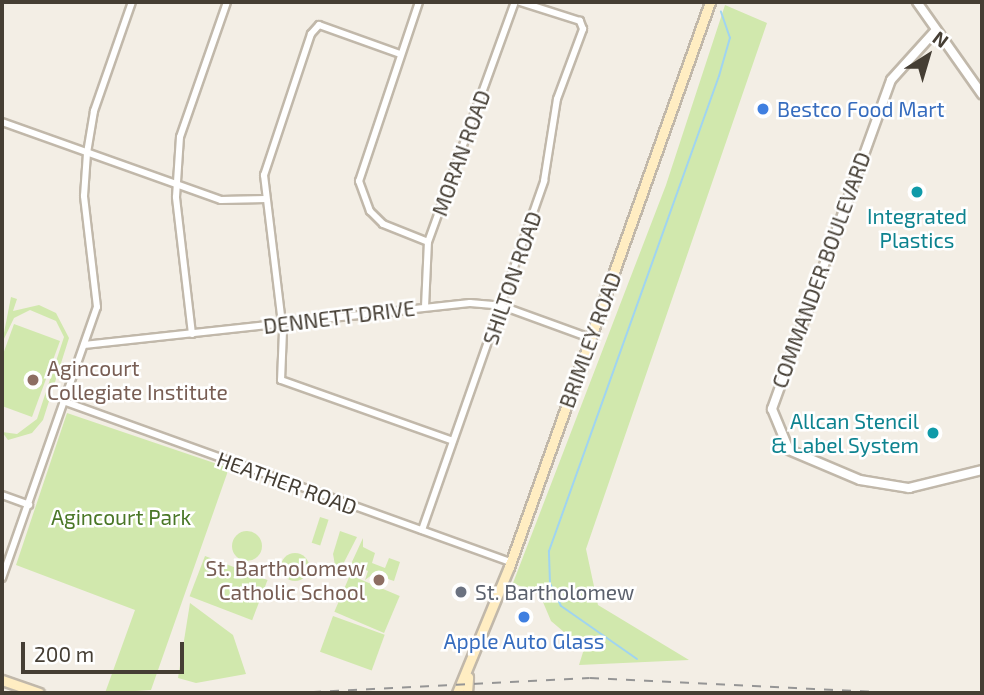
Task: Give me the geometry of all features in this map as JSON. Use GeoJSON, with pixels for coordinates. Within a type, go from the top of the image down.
{"type":"FeatureCollection","features":[{"type":"Feature","properties":{"kind":"main road","name":"BRIMLEY ROAD"},"geometry":{"type":"LineString","coordinates":[[457,693],[468,677],[710,2]]}},
{"type":"Feature","properties":{"kind":"main road","name":"BRIMLEY ROAD"},"geometry":{"type":"LineString","coordinates":[[467,693],[468,677]]}},
{"type":"Feature","properties":{"kind":"main road"},"geometry":{"type":"LineString","coordinates":[[2,680],[39,693]]}},
{"type":"Feature","properties":{"kind":"street"},"geometry":{"type":"LineString","coordinates":[[2,578],[84,345],[99,286],[84,196],[87,153],[94,111],[132,2]]}},
{"type":"Feature","properties":{"kind":"street"},"geometry":{"type":"LineString","coordinates":[[191,334],[176,185],[182,129],[227,2]]}},
{"type":"Feature","properties":{"kind":"street"},"geometry":{"type":"LineString","coordinates":[[419,2],[362,162],[360,190],[383,224],[428,242]]}},
{"type":"Feature","properties":{"kind":"street","name":"SHILTON ROAD"},"geometry":{"type":"LineString","coordinates":[[422,530],[502,306],[549,164],[554,112],[580,22],[518,2]]}},
{"type":"Feature","properties":{"kind":"street","name":"MORAN ROAD"},"geometry":{"type":"LineString","coordinates":[[425,307],[428,242],[518,2]]}},
{"type":"Feature","properties":{"kind":"street"},"geometry":{"type":"LineString","coordinates":[[917,2],[982,94]]}},
{"type":"Feature","properties":{"kind":"street"},"geometry":{"type":"LineString","coordinates":[[400,54],[314,28],[268,156],[266,199],[282,323],[285,383],[453,440]]}},
{"type":"Feature","properties":{"kind":"street","name":"COMMANDER BOULEVARD"},"geometry":{"type":"LineString","coordinates":[[936,30],[891,80],[776,390],[773,417],[778,435],[799,457],[880,485],[935,485],[982,470]]}},
{"type":"Feature","properties":{"kind":"street"},"geometry":{"type":"LineString","coordinates":[[2,122],[221,200],[266,199]]}},
{"type":"Feature","properties":{"kind":"street","name":"DENNETT DRIVE"},"geometry":{"type":"LineString","coordinates":[[84,345],[425,307],[502,306],[590,338]]}},
{"type":"Feature","properties":{"kind":"street","name":"HEATHER ROAD"},"geometry":{"type":"LineString","coordinates":[[64,401],[510,562]]}},
{"type":"Feature","properties":{"kind":"street"},"geometry":{"type":"LineString","coordinates":[[2,495],[29,505]]}},
{"type":"Feature","properties":{"kind":"green space"},"geometry":{"type":"Polygon","coordinates":[[[725,5],[767,23],[586,549],[598,605],[689,660],[579,665],[584,649],[551,621],[540,595],[513,583],[666,185],[725,5]]]}},
{"type":"Feature","properties":{"kind":"green space"},"geometry":{"type":"Polygon","coordinates":[[[11,297],[17,299],[13,311],[39,305],[56,313],[69,338],[43,420],[32,433],[8,440],[2,432],[17,434],[37,419],[64,337],[56,321],[30,310],[14,318],[2,343],[11,297]]]}},
{"type":"Feature","properties":{"kind":"green space"},"geometry":{"type":"Polygon","coordinates":[[[14,324],[60,341],[32,417],[2,406],[2,357],[14,324]]]}},
{"type":"Feature","properties":{"kind":"green space","name":"Agincourt Park"},"geometry":{"type":"Polygon","coordinates":[[[67,413],[229,468],[151,690],[105,693],[135,610],[16,565],[67,413]]]}},
{"type":"Feature","properties":{"kind":"green space"},"geometry":{"type":"Polygon","coordinates":[[[320,517],[329,520],[320,545],[312,543],[320,517]]]}},
{"type":"Feature","properties":{"kind":"green space"},"geometry":{"type":"Polygon","coordinates":[[[247,531],[258,535],[262,546],[258,557],[247,561],[236,557],[232,546],[236,535],[247,531]]]}},
{"type":"Feature","properties":{"kind":"green space"},"geometry":{"type":"Polygon","coordinates":[[[340,531],[357,537],[337,576],[333,554],[340,531]]]}},
{"type":"Feature","properties":{"kind":"green space"},"geometry":{"type":"Polygon","coordinates":[[[363,538],[363,547],[375,553],[372,563],[385,568],[389,558],[400,562],[394,581],[373,574],[365,580],[368,571],[351,564],[363,538]]]}},
{"type":"Feature","properties":{"kind":"green space"},"geometry":{"type":"Polygon","coordinates":[[[295,553],[305,557],[309,567],[305,577],[295,581],[285,577],[281,567],[285,557],[295,553]]]}},
{"type":"Feature","properties":{"kind":"green space"},"geometry":{"type":"Polygon","coordinates":[[[205,556],[268,580],[252,620],[190,596],[205,556]]]}},
{"type":"Feature","properties":{"kind":"green space"},"geometry":{"type":"Polygon","coordinates":[[[350,575],[400,596],[384,633],[334,612],[350,575]]]}},
{"type":"Feature","properties":{"kind":"green space"},"geometry":{"type":"Polygon","coordinates":[[[190,603],[233,635],[246,674],[196,683],[178,678],[190,603]]]}},
{"type":"Feature","properties":{"kind":"green space"},"geometry":{"type":"Polygon","coordinates":[[[333,616],[385,635],[372,671],[320,652],[333,616]]]}},
{"type":"Feature","properties":{"kind":"waterway"},"geometry":{"type":"LineString","coordinates":[[637,659],[561,606],[550,583],[549,551],[719,76],[730,38],[721,12]]}},
{"type":"Feature","properties":{"kind":"railway"},"geometry":{"type":"LineString","coordinates":[[294,693],[590,678],[894,693]]}},
{"type":"Feature","properties":{"kind":"railway"},"geometry":{"type":"LineString","coordinates":[[472,692],[602,693]]}},
{"type":"Feature","properties":{"kind":"place","name":"Bestco Food Mart"},"geometry":{"type":"Point","coordinates":[763,109]}},
{"type":"Feature","properties":{"kind":"place","name":"Integrated Plastics"},"geometry":{"type":"Point","coordinates":[917,192]}},
{"type":"Feature","properties":{"kind":"place","name":"Agincourt Collegiate Institute"},"geometry":{"type":"Point","coordinates":[33,380]}},
{"type":"Feature","properties":{"kind":"place","name":"Allcan Stencil & Label System"},"geometry":{"type":"Point","coordinates":[933,433]}},
{"type":"Feature","properties":{"kind":"place","name":"St. Bartholomew Catholic School"},"geometry":{"type":"Point","coordinates":[379,580]}},
{"type":"Feature","properties":{"kind":"place","name":"St. Bartholomew"},"geometry":{"type":"Point","coordinates":[461,592]}},
{"type":"Feature","properties":{"kind":"place","name":"Apple Auto Glass"},"geometry":{"type":"Point","coordinates":[524,617]}}]}
